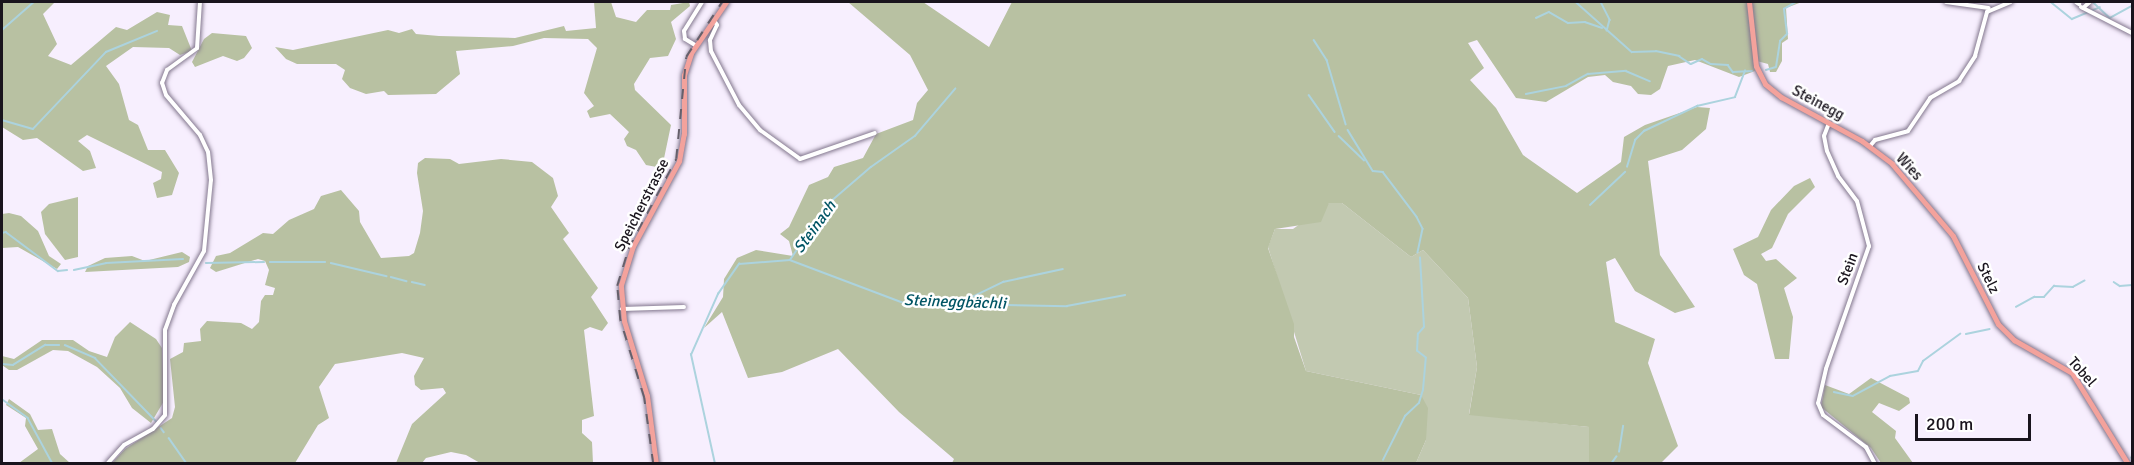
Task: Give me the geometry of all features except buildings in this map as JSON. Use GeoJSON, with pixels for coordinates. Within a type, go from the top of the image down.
{"type":"FeatureCollection","features":[{"type":"Feature","properties":{"kind":"main road","name":"Speicherstrasse"},"geometry":{"type":"LineString","coordinates":[[656,464],[647,396],[621,309],[621,285],[627,259],[679,161],[684,134],[684,75],[695,45],[726,2]]}},
{"type":"Feature","properties":{"kind":"main road","name":"Steinegg"},"geometry":{"type":"LineString","coordinates":[[1749,2],[1760,75],[1773,92],[1870,146]]}},
{"type":"Feature","properties":{"kind":"main road","name":"Wies"},"geometry":{"type":"LineString","coordinates":[[1870,146],[1892,164],[1959,247]]}},
{"type":"Feature","properties":{"kind":"main road","name":"Stelz"},"geometry":{"type":"LineString","coordinates":[[1959,247],[1996,320]]}},
{"type":"Feature","properties":{"kind":"main road","name":"Tobel"},"geometry":{"type":"LineString","coordinates":[[1996,320],[2014,340],[2072,374],[2128,464]]}},
{"type":"Feature","properties":{"kind":"street"},"geometry":{"type":"LineString","coordinates":[[107,464],[124,445],[153,429],[165,415],[167,322],[204,251],[211,180],[208,152],[200,135],[166,95],[162,83],[167,70],[190,57],[196,48],[200,2]]}},
{"type":"Feature","properties":{"kind":"street"},"geometry":{"type":"LineString","coordinates":[[695,45],[685,39],[684,31],[702,2]]}},
{"type":"Feature","properties":{"kind":"street"},"geometry":{"type":"LineString","coordinates":[[1946,2],[1990,9],[2011,2]]}},
{"type":"Feature","properties":{"kind":"street"},"geometry":{"type":"LineString","coordinates":[[2082,7],[2090,2]]}},
{"type":"Feature","properties":{"kind":"street"},"geometry":{"type":"LineString","coordinates":[[2082,7],[2133,33]]}},
{"type":"Feature","properties":{"kind":"street","name":"Wies"},"geometry":{"type":"LineString","coordinates":[[1870,146],[1875,140],[1900,135],[1915,126],[1930,98],[1964,75],[1975,56],[1983,19],[1990,9]]}},
{"type":"Feature","properties":{"kind":"street"},"geometry":{"type":"LineString","coordinates":[[713,20],[717,24],[710,40],[711,51],[739,105],[760,130],[800,159],[875,133]]}},
{"type":"Feature","properties":{"kind":"street","name":"Stein"},"geometry":{"type":"LineString","coordinates":[[1828,123],[1824,136],[1827,151],[1838,176],[1857,201],[1869,246],[1820,396],[1819,411],[1866,447],[1875,464]]}},
{"type":"Feature","properties":{"kind":"street"},"geometry":{"type":"LineString","coordinates":[[621,309],[684,307]]}},
{"type":"Feature","properties":{"kind":"green space"},"geometry":{"type":"Polygon","coordinates":[[[2,2],[55,2],[43,14],[57,44],[48,56],[71,65],[116,27],[127,30],[157,12],[170,15],[168,25],[182,26],[192,51],[180,55],[169,48],[133,47],[106,66],[119,84],[129,120],[138,125],[148,150],[165,150],[179,173],[172,195],[157,198],[153,183],[161,179],[162,172],[87,135],[78,141],[90,151],[96,168],[83,171],[37,138],[23,140],[2,127],[2,2]]]}},
{"type":"Feature","properties":{"kind":"green space"},"geometry":{"type":"Polygon","coordinates":[[[594,2],[611,2],[616,17],[636,22],[647,10],[670,10],[671,5],[689,2],[690,6],[671,22],[676,39],[668,56],[650,58],[634,84],[635,90],[671,125],[662,168],[646,165],[636,150],[627,146],[624,139],[629,132],[610,114],[590,118],[587,111],[594,106],[584,93],[597,48],[588,39],[544,38],[513,46],[456,51],[460,74],[436,94],[388,95],[384,91],[366,94],[350,88],[342,79],[345,70],[336,64],[297,64],[286,59],[275,47],[293,50],[388,30],[399,33],[412,29],[416,34],[439,36],[515,38],[564,26],[566,31],[596,28],[594,2]]]}},
{"type":"Feature","properties":{"kind":"green space"},"geometry":{"type":"Polygon","coordinates":[[[848,2],[923,2],[989,47],[1012,2],[1802,2],[1786,8],[1788,39],[1782,43],[1782,61],[1776,72],[1770,72],[1768,64],[1753,60],[1755,71],[1739,77],[1695,60],[1668,66],[1660,89],[1651,95],[1638,94],[1631,86],[1613,82],[1605,75],[1588,77],[1546,102],[1516,98],[1477,40],[1468,43],[1484,68],[1470,80],[1496,108],[1523,155],[1577,193],[1621,162],[1624,137],[1645,125],[1697,107],[1710,108],[1706,129],[1682,150],[1648,161],[1660,255],[1695,307],[1675,313],[1635,291],[1615,258],[1606,262],[1615,322],[1655,339],[1648,363],[1678,446],[1661,463],[1589,463],[1589,427],[1469,415],[1477,367],[1468,298],[1423,250],[1411,257],[1342,203],[1329,203],[1321,222],[1275,229],[1268,248],[1294,324],[1294,337],[1306,371],[1421,395],[1428,408],[1426,440],[1416,463],[952,463],[954,459],[899,412],[838,349],[782,372],[748,378],[722,312],[704,328],[723,297],[724,279],[737,258],[756,250],[793,256],[789,241],[780,234],[789,227],[809,185],[828,177],[834,167],[863,158],[876,134],[913,120],[917,103],[928,90],[910,55],[848,2]]]}},
{"type":"Feature","properties":{"kind":"green space"},"geometry":{"type":"Polygon","coordinates":[[[212,33],[246,36],[252,48],[244,58],[237,61],[223,56],[195,67],[192,62],[204,39],[212,33]]]}},
{"type":"Feature","properties":{"kind":"green space"},"geometry":{"type":"Polygon","coordinates":[[[425,158],[450,159],[459,164],[501,159],[532,162],[553,178],[558,196],[551,207],[569,233],[563,239],[598,288],[591,297],[608,323],[602,331],[590,327],[584,330],[594,416],[582,420],[582,433],[592,442],[593,463],[480,463],[466,455],[451,452],[426,458],[422,463],[396,463],[412,424],[446,393],[443,388],[421,390],[415,385],[414,376],[424,358],[402,353],[335,364],[319,387],[329,418],[318,425],[295,463],[112,463],[125,449],[172,418],[175,407],[170,359],[183,352],[184,343],[201,341],[200,329],[207,321],[241,323],[252,329],[259,322],[261,301],[265,295],[273,295],[275,288],[265,285],[269,270],[265,261],[258,259],[216,272],[210,268],[216,256],[230,253],[263,233],[273,234],[289,220],[314,209],[321,196],[341,190],[359,211],[360,222],[381,258],[409,256],[414,253],[420,233],[423,211],[417,173],[418,163],[425,158]]]}},
{"type":"Feature","properties":{"kind":"green space"},"geometry":{"type":"Polygon","coordinates":[[[1810,178],[1815,187],[1788,214],[1772,248],[1761,254],[1766,261],[1776,259],[1797,278],[1784,288],[1793,317],[1789,359],[1775,359],[1757,284],[1744,275],[1733,249],[1758,237],[1771,210],[1794,186],[1810,178]]]}},
{"type":"Feature","properties":{"kind":"green space"},"geometry":{"type":"Polygon","coordinates":[[[78,197],[78,257],[65,260],[45,234],[41,212],[49,204],[78,197]]]}},
{"type":"Feature","properties":{"kind":"green space"},"geometry":{"type":"Polygon","coordinates":[[[1329,203],[1342,203],[1411,257],[1423,250],[1468,298],[1477,367],[1469,414],[1589,427],[1589,463],[1416,463],[1426,440],[1421,395],[1306,371],[1268,247],[1275,229],[1293,229],[1329,203]]]}},
{"type":"Feature","properties":{"kind":"green space"},"geometry":{"type":"Polygon","coordinates":[[[2,214],[21,216],[38,231],[49,256],[61,264],[57,269],[18,247],[2,248],[2,214]]]}},
{"type":"Feature","properties":{"kind":"green space"},"geometry":{"type":"Polygon","coordinates":[[[182,252],[190,257],[189,262],[178,267],[85,272],[88,266],[105,258],[132,256],[145,261],[182,252]]]}},
{"type":"Feature","properties":{"kind":"green space"},"geometry":{"type":"Polygon","coordinates":[[[130,322],[156,339],[162,348],[164,401],[151,423],[132,408],[120,388],[97,367],[68,351],[53,350],[17,370],[9,370],[2,365],[2,356],[14,359],[42,340],[73,340],[89,351],[107,357],[115,337],[130,322]]]}},
{"type":"Feature","properties":{"kind":"green space"},"geometry":{"type":"Polygon","coordinates":[[[1871,378],[1909,398],[1910,403],[1899,411],[1879,403],[1872,412],[1896,431],[1895,438],[1913,463],[1881,463],[1871,448],[1821,407],[1825,385],[1849,394],[1871,378]]]}},
{"type":"Feature","properties":{"kind":"green space"},"geometry":{"type":"Polygon","coordinates":[[[9,399],[30,414],[38,430],[52,429],[60,454],[70,463],[19,463],[38,449],[25,426],[26,418],[6,405],[9,399]]]}},
{"type":"Feature","properties":{"kind":"waterway"},"geometry":{"type":"LineString","coordinates":[[2,30],[34,2]]}},
{"type":"Feature","properties":{"kind":"waterway"},"geometry":{"type":"LineString","coordinates":[[1576,2],[1632,52],[1656,51],[1679,56],[1691,64],[1702,59],[1711,64],[1728,65],[1733,72],[1752,71]]}},
{"type":"Feature","properties":{"kind":"waterway"},"geometry":{"type":"LineString","coordinates":[[1601,2],[1610,20],[1607,31]]}},
{"type":"Feature","properties":{"kind":"waterway"},"geometry":{"type":"LineString","coordinates":[[1766,70],[1776,67],[1780,41],[1787,34],[1784,9],[1796,2]]}},
{"type":"Feature","properties":{"kind":"waterway"},"geometry":{"type":"LineString","coordinates":[[2051,2],[2072,19],[2100,7]]}},
{"type":"Feature","properties":{"kind":"waterway"},"geometry":{"type":"LineString","coordinates":[[2093,2],[2110,18],[2132,6]]}},
{"type":"Feature","properties":{"kind":"waterway"},"geometry":{"type":"LineString","coordinates":[[1536,18],[1549,12],[1568,23],[1585,22],[1602,28]]}},
{"type":"Feature","properties":{"kind":"waterway"},"geometry":{"type":"LineString","coordinates":[[2,120],[33,129],[106,52],[157,31]]}},
{"type":"Feature","properties":{"kind":"waterway"},"geometry":{"type":"LineString","coordinates":[[1314,40],[1327,60],[1346,124]]}},
{"type":"Feature","properties":{"kind":"waterway"},"geometry":{"type":"LineString","coordinates":[[1526,94],[1566,86],[1588,74],[1626,71],[1650,81]]}},
{"type":"Feature","properties":{"kind":"waterway"},"geometry":{"type":"LineString","coordinates":[[1627,167],[1635,140],[1644,131],[1697,106],[1735,97],[1745,71]]}},
{"type":"Feature","properties":{"kind":"waterway","name":"Steinach"},"geometry":{"type":"LineString","coordinates":[[715,464],[691,355],[718,294],[739,264],[790,260],[829,203],[871,167],[915,136],[955,89]]}},
{"type":"Feature","properties":{"kind":"waterway"},"geometry":{"type":"LineString","coordinates":[[1309,95],[1335,132]]}},
{"type":"Feature","properties":{"kind":"waterway"},"geometry":{"type":"LineString","coordinates":[[1348,130],[1373,171],[1383,172],[1417,217],[1423,229],[1418,252]]}},
{"type":"Feature","properties":{"kind":"waterway"},"geometry":{"type":"LineString","coordinates":[[1339,136],[1364,160]]}},
{"type":"Feature","properties":{"kind":"waterway"},"geometry":{"type":"LineString","coordinates":[[1590,205],[1625,172]]}},
{"type":"Feature","properties":{"kind":"waterway"},"geometry":{"type":"LineString","coordinates":[[2,233],[6,232],[58,271],[67,270]]}},
{"type":"Feature","properties":{"kind":"waterway"},"geometry":{"type":"LineString","coordinates":[[1383,460],[1405,416],[1419,403],[1423,390],[1426,358],[1417,351],[1418,334],[1424,327],[1420,258]]}},
{"type":"Feature","properties":{"kind":"waterway"},"geometry":{"type":"LineString","coordinates":[[74,270],[106,263],[183,259]]}},
{"type":"Feature","properties":{"kind":"waterway","name":"Steineggbächli"},"geometry":{"type":"LineString","coordinates":[[790,260],[904,303],[1067,306],[1125,295]]}},
{"type":"Feature","properties":{"kind":"waterway"},"geometry":{"type":"LineString","coordinates":[[206,263],[264,262]]}},
{"type":"Feature","properties":{"kind":"waterway"},"geometry":{"type":"LineString","coordinates":[[270,262],[325,262]]}},
{"type":"Feature","properties":{"kind":"waterway"},"geometry":{"type":"LineString","coordinates":[[331,263],[386,276]]}},
{"type":"Feature","properties":{"kind":"waterway"},"geometry":{"type":"LineString","coordinates":[[962,302],[1003,282],[1063,269]]}},
{"type":"Feature","properties":{"kind":"waterway"},"geometry":{"type":"LineString","coordinates":[[391,277],[406,281]]}},
{"type":"Feature","properties":{"kind":"waterway"},"geometry":{"type":"LineString","coordinates":[[2016,307],[2034,297],[2044,297],[2054,286],[2073,287],[2084,281]]}},
{"type":"Feature","properties":{"kind":"waterway"},"geometry":{"type":"LineString","coordinates":[[412,282],[425,285]]}},
{"type":"Feature","properties":{"kind":"waterway"},"geometry":{"type":"LineString","coordinates":[[2114,282],[2120,286],[2132,285]]}},
{"type":"Feature","properties":{"kind":"waterway"},"geometry":{"type":"LineString","coordinates":[[1966,334],[1989,329]]}},
{"type":"Feature","properties":{"kind":"waterway"},"geometry":{"type":"LineString","coordinates":[[1834,392],[1853,396],[1890,376],[1918,371],[1923,361],[1960,334]]}},
{"type":"Feature","properties":{"kind":"waterway"},"geometry":{"type":"LineString","coordinates":[[2,364],[13,365],[45,345],[59,345]]}},
{"type":"Feature","properties":{"kind":"waterway"},"geometry":{"type":"LineString","coordinates":[[65,345],[95,358],[157,422]]}},
{"type":"Feature","properties":{"kind":"waterway"},"geometry":{"type":"LineString","coordinates":[[2,399],[28,418],[53,464]]}},
{"type":"Feature","properties":{"kind":"waterway"},"geometry":{"type":"LineString","coordinates":[[1619,452],[1623,426]]}},
{"type":"Feature","properties":{"kind":"waterway"},"geometry":{"type":"LineString","coordinates":[[161,428],[164,432]]}},
{"type":"Feature","properties":{"kind":"waterway"},"geometry":{"type":"LineString","coordinates":[[169,438],[187,464]]}},
{"type":"Feature","properties":{"kind":"waterway"},"geometry":{"type":"LineString","coordinates":[[1611,464],[1616,457]]}},
{"type":"Feature","properties":{"kind":"railway"},"geometry":{"type":"LineString","coordinates":[[653,464],[644,398],[620,320],[617,286],[628,249],[676,159],[686,57],[722,2]]}}]}
